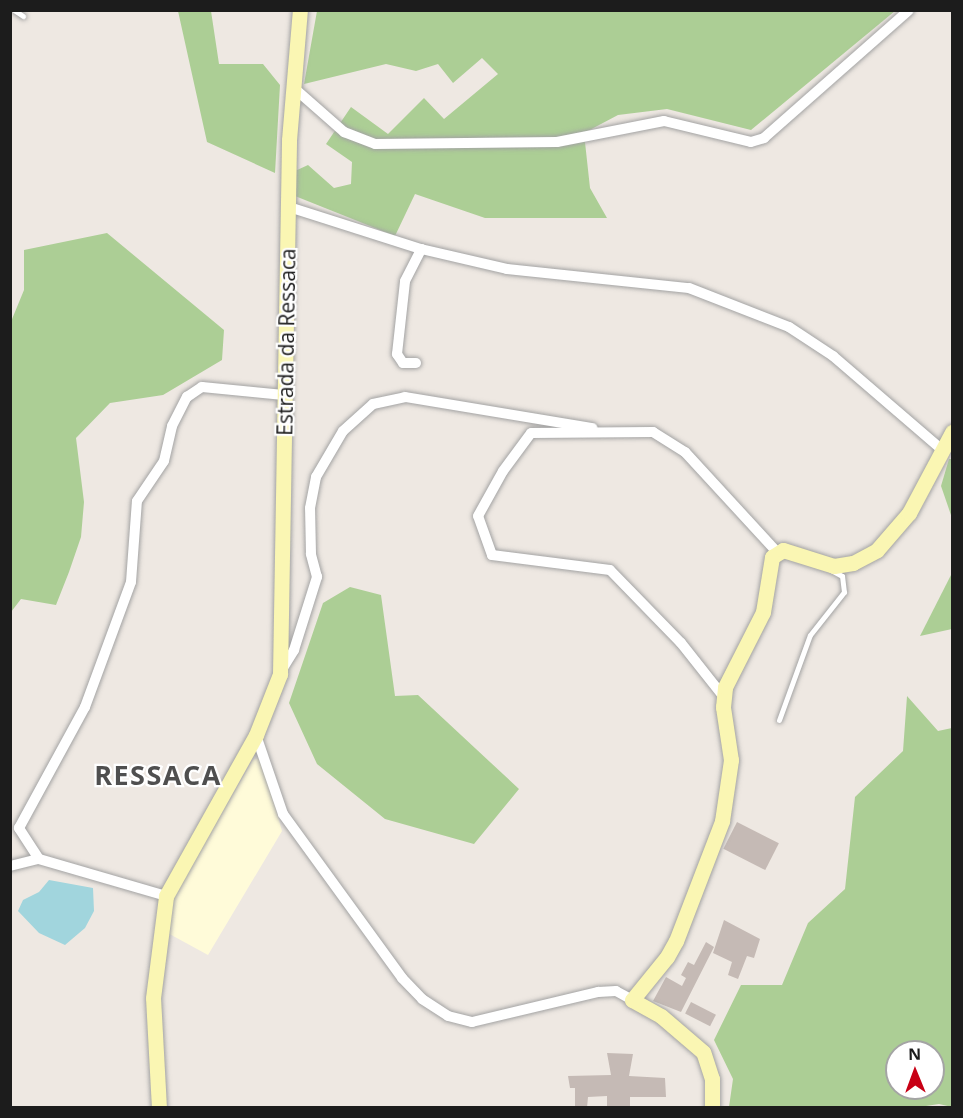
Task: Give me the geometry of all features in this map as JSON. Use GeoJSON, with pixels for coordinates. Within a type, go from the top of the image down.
{"type":"FeatureCollection","features":[{"type":"Feature","properties":{"kind":"street","name":"Estrada da Ressaca"},"geometry":{"type":"LineString","coordinates":[[280,674],[289,207],[300,10]]}},
{"type":"Feature","properties":{"kind":"street"},"geometry":{"type":"LineString","coordinates":[[294,88],[344,132],[375,144],[557,142],[664,121],[752,142],[764,138],[909,10]]}},
{"type":"Feature","properties":{"kind":"street"},"geometry":{"type":"LineString","coordinates":[[289,207],[421,249],[507,270],[637,280],[718,296],[789,327],[833,356],[941,449]]}},
{"type":"Feature","properties":{"kind":"street"},"geometry":{"type":"LineString","coordinates":[[416,363],[403,363],[397,354],[405,281],[421,249]]}},
{"type":"Feature","properties":{"kind":"street"},"geometry":{"type":"LineString","coordinates":[[39,859],[19,828],[85,707],[131,582],[137,501],[164,461],[170,432],[182,407],[190,392],[202,387],[284,395]]}},
{"type":"Feature","properties":{"kind":"street"},"geometry":{"type":"LineString","coordinates":[[159,1107],[153,998],[166,896],[256,735],[280,674],[294,650],[317,577],[310,508],[316,477],[343,431],[373,404],[405,397],[604,430]]}},
{"type":"Feature","properties":{"kind":"street"},"geometry":{"type":"LineString","coordinates":[[632,1000],[667,957],[676,941],[722,821],[731,760],[723,696],[681,643],[610,570],[492,555],[478,516],[503,471],[531,433],[604,430],[653,432],[671,440],[777,552]]}},
{"type":"Feature","properties":{"kind":"street"},"geometry":{"type":"LineString","coordinates":[[723,696],[760,619],[772,556],[783,550],[825,565],[853,563],[877,550],[896,532],[909,513],[952,432]]}},
{"type":"Feature","properties":{"kind":"street"},"geometry":{"type":"LineString","coordinates":[[256,735],[284,814],[402,978],[422,999],[448,1016],[472,1022],[598,992],[616,991],[661,1016],[703,1052],[712,1079],[712,1107]]}},
{"type":"Feature","properties":{"kind":"street"},"geometry":{"type":"LineString","coordinates":[[10,853],[14,865],[39,859],[166,896]]}},
{"type":"Feature","properties":{"kind":"lane"},"geometry":{"type":"LineString","coordinates":[[14,10],[23,16]]}},
{"type":"Feature","properties":{"kind":"lane"},"geometry":{"type":"LineString","coordinates":[[779,720],[810,635],[844,592],[842,576],[825,565]]}},
{"type":"Feature","properties":{"kind":"shaded area"},"geometry":{"type":"Polygon","coordinates":[[[261,758],[282,831],[208,955],[164,931],[171,901],[253,760],[261,758]]]}},
{"type":"Feature","properties":{"kind":"green space"},"geometry":{"type":"Polygon","coordinates":[[[178,11],[211,11],[219,64],[263,64],[280,85],[275,173],[207,142],[178,11]]]}},
{"type":"Feature","properties":{"kind":"green space"},"geometry":{"type":"Polygon","coordinates":[[[317,11],[895,11],[751,130],[667,109],[618,115],[584,133],[590,188],[607,218],[485,218],[415,194],[395,236],[295,196],[295,171],[308,165],[334,188],[351,184],[352,162],[326,144],[351,107],[388,134],[424,98],[444,119],[498,74],[482,58],[453,83],[438,64],[416,71],[386,64],[304,84],[317,11]]]}},
{"type":"Feature","properties":{"kind":"green space"},"geometry":{"type":"Polygon","coordinates":[[[107,233],[224,330],[222,360],[163,395],[110,403],[76,438],[84,502],[81,537],[69,572],[56,605],[21,599],[11,612],[10,324],[24,290],[24,250],[107,233]]]}},
{"type":"Feature","properties":{"kind":"green space"},"geometry":{"type":"Polygon","coordinates":[[[949,459],[952,459],[952,518],[941,486],[949,459]]]}},
{"type":"Feature","properties":{"kind":"green space"},"geometry":{"type":"Polygon","coordinates":[[[952,573],[952,629],[920,636],[952,573]]]}},
{"type":"Feature","properties":{"kind":"green space"},"geometry":{"type":"Polygon","coordinates":[[[350,587],[381,595],[395,696],[418,695],[519,789],[474,844],[385,819],[317,764],[289,703],[323,603],[350,587]]]}},
{"type":"Feature","properties":{"kind":"green space"},"geometry":{"type":"Polygon","coordinates":[[[907,696],[938,731],[952,728],[952,1107],[939,1104],[913,1108],[729,1107],[733,1079],[714,1040],[741,985],[782,985],[808,923],[845,889],[855,797],[903,751],[907,696]]]}},
{"type":"Feature","properties":{"kind":"water"},"geometry":{"type":"Polygon","coordinates":[[[49,880],[93,888],[94,911],[85,928],[65,945],[39,933],[18,911],[23,900],[39,892],[49,880]]]}},
{"type":"Feature","properties":{"kind":"building"},"geometry":{"type":"Polygon","coordinates":[[[737,822],[779,843],[765,870],[723,849],[737,822]]]}},
{"type":"Feature","properties":{"kind":"building"},"geometry":{"type":"Polygon","coordinates":[[[724,920],[760,939],[754,958],[747,956],[738,979],[728,975],[732,962],[713,953],[724,920]]]}},
{"type":"Feature","properties":{"kind":"building"},"geometry":{"type":"Polygon","coordinates":[[[706,942],[714,947],[681,1012],[653,1001],[666,977],[682,986],[686,978],[681,975],[688,962],[694,965],[706,942]]]}},
{"type":"Feature","properties":{"kind":"building"},"geometry":{"type":"Polygon","coordinates":[[[691,1002],[716,1015],[710,1026],[685,1014],[691,1002]]]}},
{"type":"Feature","properties":{"kind":"building"},"geometry":{"type":"Polygon","coordinates":[[[607,1053],[633,1054],[629,1076],[665,1078],[666,1097],[630,1097],[630,1108],[607,1108],[607,1096],[588,1097],[587,1108],[575,1108],[575,1088],[570,1088],[568,1076],[611,1075],[607,1053]]]}},
{"type":"Feature","properties":{"kind":"district","name":"RESSACA"},"geometry":{"type":"Point","coordinates":[158,775]}}]}
